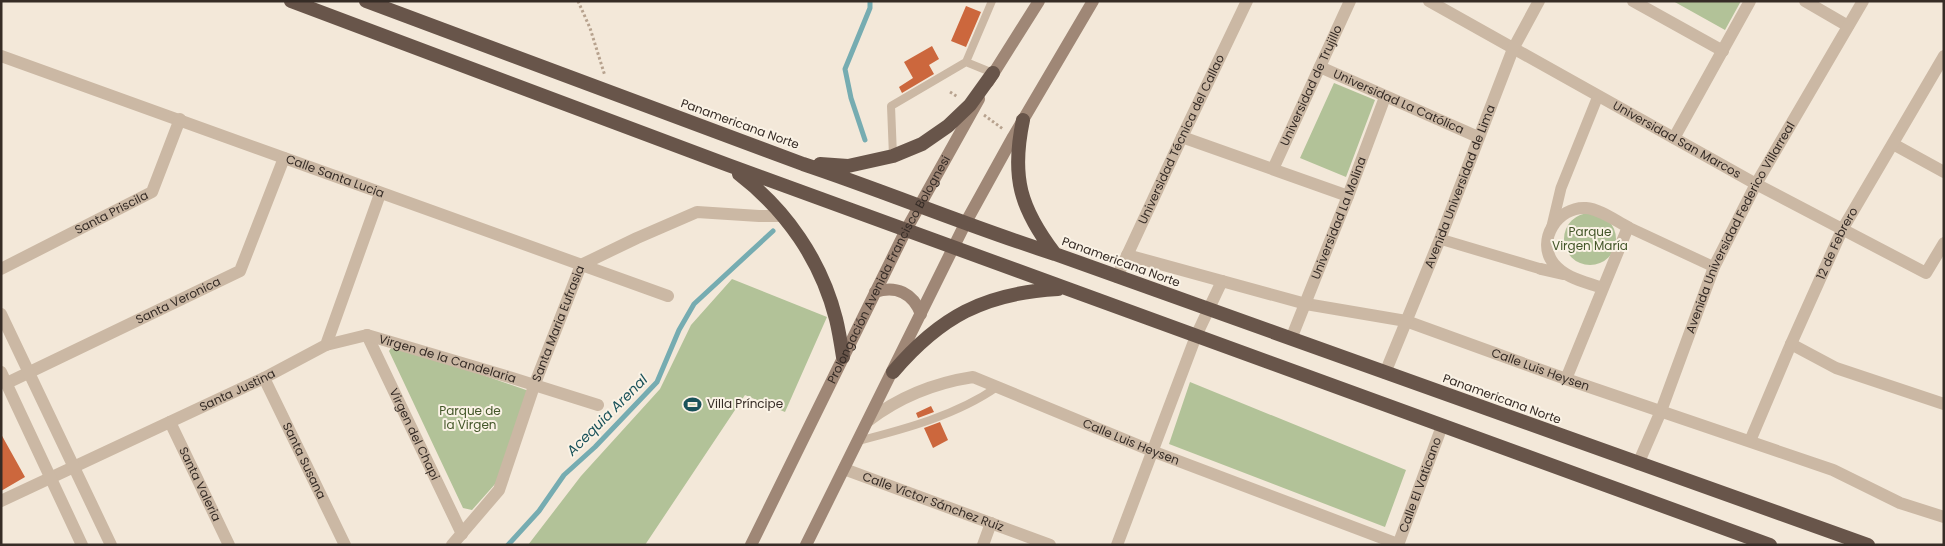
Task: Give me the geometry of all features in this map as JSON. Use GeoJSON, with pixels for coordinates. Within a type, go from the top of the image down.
{"type":"FeatureCollection","features":[{"type":"Feature","properties":{"kind":"highway"},"geometry":{"type":"LineString","coordinates":[[291,1],[728,166],[986,258],[1063,288],[1770,545]]}},
{"type":"Feature","properties":{"kind":"highway","name":"Panamericana Norte"},"geometry":{"type":"LineString","coordinates":[[366,1],[803,164],[873,187],[997,235],[1117,276],[1868,545]]}},
{"type":"Feature","properties":{"kind":"highway"},"geometry":{"type":"LineString","coordinates":[[803,164],[848,166],[893,156],[922,144],[972,106],[993,73]]}},
{"type":"Feature","properties":{"kind":"highway"},"geometry":{"type":"LineString","coordinates":[[1023,120],[1018,144],[1018,174],[1024,203],[1037,230],[1055,254]]}},
{"type":"Feature","properties":{"kind":"highway"},"geometry":{"type":"LineString","coordinates":[[728,166],[758,189],[784,216],[807,248],[824,282],[836,319],[843,357]]}},
{"type":"Feature","properties":{"kind":"highway"},"geometry":{"type":"LineString","coordinates":[[893,372],[920,342],[940,326],[968,309],[998,297],[1030,290],[1063,288]]}},
{"type":"Feature","properties":{"kind":"main road"},"geometry":{"type":"LineString","coordinates":[[993,73],[1039,1]]}},
{"type":"Feature","properties":{"kind":"main road"},"geometry":{"type":"LineString","coordinates":[[806,545],[966,222],[1013,137],[1093,1]]}},
{"type":"Feature","properties":{"kind":"main road","name":"Prolongación Avenida Francisco Bolognesi"},"geometry":{"type":"LineString","coordinates":[[751,545],[918,205],[972,106]]}},
{"type":"Feature","properties":{"kind":"main road"},"geometry":{"type":"LineString","coordinates":[[875,292],[891,289],[907,294],[918,306],[921,314]]}},
{"type":"Feature","properties":{"kind":"street","name":"Universidad Técnica del Callao"},"geometry":{"type":"LineString","coordinates":[[1117,276],[1247,1]]}},
{"type":"Feature","properties":{"kind":"street","name":"Universidad de Trujillo"},"geometry":{"type":"LineString","coordinates":[[1273,169],[1350,1]]}},
{"type":"Feature","properties":{"kind":"street","name":"Universidad San Marcos"},"geometry":{"type":"LineString","coordinates":[[1429,1],[1756,184],[1926,273],[1944,243]]}},
{"type":"Feature","properties":{"kind":"street","name":"Avenida Universidad de Lima"},"geometry":{"type":"LineString","coordinates":[[1385,373],[1440,239],[1513,49],[1539,1]]}},
{"type":"Feature","properties":{"kind":"street"},"geometry":{"type":"LineString","coordinates":[[1674,138],[1750,1]]}},
{"type":"Feature","properties":{"kind":"street"},"geometry":{"type":"LineString","coordinates":[[1805,1],[1848,26]]}},
{"type":"Feature","properties":{"kind":"street","name":"Avenida Universidad Federico Villarreal"},"geometry":{"type":"LineString","coordinates":[[1638,464],[1661,411],[1714,267],[1756,184],[1862,1]]}},
{"type":"Feature","properties":{"kind":"street"},"geometry":{"type":"LineString","coordinates":[[1642,3],[1723,51]]}},
{"type":"Feature","properties":{"kind":"street","name":"Calle Santa Lucia"},"geometry":{"type":"LineString","coordinates":[[1,56],[180,119],[380,194],[668,296]]}},
{"type":"Feature","properties":{"kind":"street","name":"12 de Febrero"},"geometry":{"type":"LineString","coordinates":[[1750,441],[1842,230],[1944,56]]}},
{"type":"Feature","properties":{"kind":"street","name":"Universidad La Católica"},"geometry":{"type":"LineString","coordinates":[[1320,67],[1478,137]]}},
{"type":"Feature","properties":{"kind":"street"},"geometry":{"type":"LineString","coordinates":[[1566,275],[1554,264],[1550,256],[1548,239],[1561,188],[1598,96]]}},
{"type":"Feature","properties":{"kind":"street","name":"Universidad La Molina"},"geometry":{"type":"LineString","coordinates":[[1291,339],[1385,97]]}},
{"type":"Feature","properties":{"kind":"street","name":"Santa Priscila"},"geometry":{"type":"LineString","coordinates":[[1,269],[152,192],[180,119]]}},
{"type":"Feature","properties":{"kind":"street"},"geometry":{"type":"LineString","coordinates":[[1182,136],[1348,196]]}},
{"type":"Feature","properties":{"kind":"street"},"geometry":{"type":"LineString","coordinates":[[1892,144],[1944,172]]}},
{"type":"Feature","properties":{"kind":"street","name":"Santa Veronica"},"geometry":{"type":"LineString","coordinates":[[4,378],[29,373],[240,270],[284,158]]}},
{"type":"Feature","properties":{"kind":"street"},"geometry":{"type":"LineString","coordinates":[[326,345],[380,194]]}},
{"type":"Feature","properties":{"kind":"street"},"geometry":{"type":"LineString","coordinates":[[1552,226],[1559,217],[1572,210],[1587,208],[1714,267]]}},
{"type":"Feature","properties":{"kind":"street","name":"Santa Maria Eufrasia"},"geometry":{"type":"LineString","coordinates":[[452,545],[499,490],[534,386],[581,265],[697,212],[784,216]]}},
{"type":"Feature","properties":{"kind":"street"},"geometry":{"type":"LineString","coordinates":[[1566,379],[1628,227]]}},
{"type":"Feature","properties":{"kind":"street"},"geometry":{"type":"LineString","coordinates":[[1440,239],[1566,275],[1602,288]]}},
{"type":"Feature","properties":{"kind":"street","name":"Calle Luis Heysen"},"geometry":{"type":"LineString","coordinates":[[1127,255],[1306,304],[1406,321],[1566,379],[1833,470],[1900,503],[1944,517]]}},
{"type":"Feature","properties":{"kind":"street"},"geometry":{"type":"LineString","coordinates":[[1118,545],[1196,336],[1222,281]]}},
{"type":"Feature","properties":{"kind":"street"},"geometry":{"type":"LineString","coordinates":[[1,314],[111,545]]}},
{"type":"Feature","properties":{"kind":"street","name":"Virgen de la Candelaria"},"geometry":{"type":"LineString","coordinates":[[326,345],[367,335],[598,405]]}},
{"type":"Feature","properties":{"kind":"street","name":"Virgen del Chapi"},"geometry":{"type":"LineString","coordinates":[[367,335],[462,534]]}},
{"type":"Feature","properties":{"kind":"street"},"geometry":{"type":"LineString","coordinates":[[1791,344],[1836,368],[1944,404]]}},
{"type":"Feature","properties":{"kind":"street","name":"Santa Justina"},"geometry":{"type":"LineString","coordinates":[[1,501],[264,378],[326,345]]}},
{"type":"Feature","properties":{"kind":"street","name":"Calle Luis Heysen"},"geometry":{"type":"LineString","coordinates":[[868,421],[886,406],[946,381],[973,377],[1152,451],[1398,544]]}},
{"type":"Feature","properties":{"kind":"street"},"geometry":{"type":"LineString","coordinates":[[4,378],[82,545]]}},
{"type":"Feature","properties":{"kind":"street","name":"Santa Susana"},"geometry":{"type":"LineString","coordinates":[[264,378],[345,545]]}},
{"type":"Feature","properties":{"kind":"street","name":"Santa Valeria"},"geometry":{"type":"LineString","coordinates":[[170,422],[229,545]]}},
{"type":"Feature","properties":{"kind":"street","name":"Calle El Vaticano"},"geometry":{"type":"LineString","coordinates":[[1398,544],[1442,426]]}},
{"type":"Feature","properties":{"kind":"street","name":"Calle Víctor Sánchez Ruiz"},"geometry":{"type":"LineString","coordinates":[[844,469],[1050,545]]}},
{"type":"Feature","properties":{"kind":"street"},"geometry":{"type":"LineString","coordinates":[[983,545],[991,523]]}},
{"type":"Feature","properties":{"kind":"lane"},"geometry":{"type":"LineString","coordinates":[[893,156],[891,106],[966,62],[992,1]]}},
{"type":"Feature","properties":{"kind":"lane"},"geometry":{"type":"LineString","coordinates":[[966,62],[993,73]]}},
{"type":"Feature","properties":{"kind":"lane"},"geometry":{"type":"LineString","coordinates":[[858,441],[900,431],[977,401],[997,387]]}},
{"type":"Feature","properties":{"kind":"path"},"geometry":{"type":"LineString","coordinates":[[578,1],[590,28],[610,92]]}},
{"type":"Feature","properties":{"kind":"path"},"geometry":{"type":"LineString","coordinates":[[950,92],[1013,137]]}},
{"type":"Feature","properties":{"kind":"green space"},"geometry":{"type":"Polygon","coordinates":[[[1673,1],[1741,1],[1725,30],[1673,1]]]}},
{"type":"Feature","properties":{"kind":"green space"},"geometry":{"type":"Polygon","coordinates":[[[1334,83],[1375,100],[1346,177],[1300,158],[1334,83]]]}},
{"type":"Feature","properties":{"kind":"green space","name":"Parque Virgen María"},"geometry":{"type":"Polygon","coordinates":[[[1590,213],[1600,215],[1608,221],[1614,229],[1616,239],[1614,249],[1608,257],[1600,263],[1590,265],[1580,263],[1572,257],[1566,249],[1564,239],[1566,229],[1572,221],[1580,215],[1590,213]]]}},
{"type":"Feature","properties":{"kind":"green space","name":"Villa Príncipe"},"geometry":{"type":"Polygon","coordinates":[[[732,279],[827,317],[785,412],[745,395],[645,545],[528,545],[581,476],[660,389],[691,325],[732,279]]]}},
{"type":"Feature","properties":{"kind":"green space","name":"Parque de la Virgen"},"geometry":{"type":"Polygon","coordinates":[[[394,344],[529,391],[496,483],[472,510],[463,508],[389,351],[394,344]]]}},
{"type":"Feature","properties":{"kind":"green space"},"geometry":{"type":"Polygon","coordinates":[[[1190,382],[1406,470],[1385,527],[1169,444],[1190,382]]]}},
{"type":"Feature","properties":{"kind":"building"},"geometry":{"type":"Polygon","coordinates":[[[966,6],[981,12],[966,47],[951,41],[966,6]]]}},
{"type":"Feature","properties":{"kind":"building"},"geometry":{"type":"Polygon","coordinates":[[[932,46],[939,59],[929,65],[934,74],[902,93],[899,87],[913,78],[904,62],[932,46]]]}},
{"type":"Feature","properties":{"kind":"building"},"geometry":{"type":"Polygon","coordinates":[[[931,406],[934,412],[918,418],[916,413],[931,406]]]}},
{"type":"Feature","properties":{"kind":"building"},"geometry":{"type":"Polygon","coordinates":[[[940,422],[948,440],[933,448],[924,428],[940,422]]]}},
{"type":"Feature","properties":{"kind":"building"},"geometry":{"type":"Polygon","coordinates":[[[1,434],[25,477],[1,491],[1,434]]]}},
{"type":"Feature","properties":{"kind":"waterway","name":"Acequia Arenal"},"geometry":{"type":"LineString","coordinates":[[865,140],[851,98],[845,69],[870,8],[870,1]]}},
{"type":"Feature","properties":{"kind":"waterway","name":"Acequia Arenal"},"geometry":{"type":"LineString","coordinates":[[508,545],[539,511],[564,475],[595,447],[657,382],[679,330],[694,304],[773,231]]}},
{"type":"Feature","properties":{"kind":"place","name":"Villa Príncipe"},"geometry":{"type":"Point","coordinates":[693,404]}}]}
